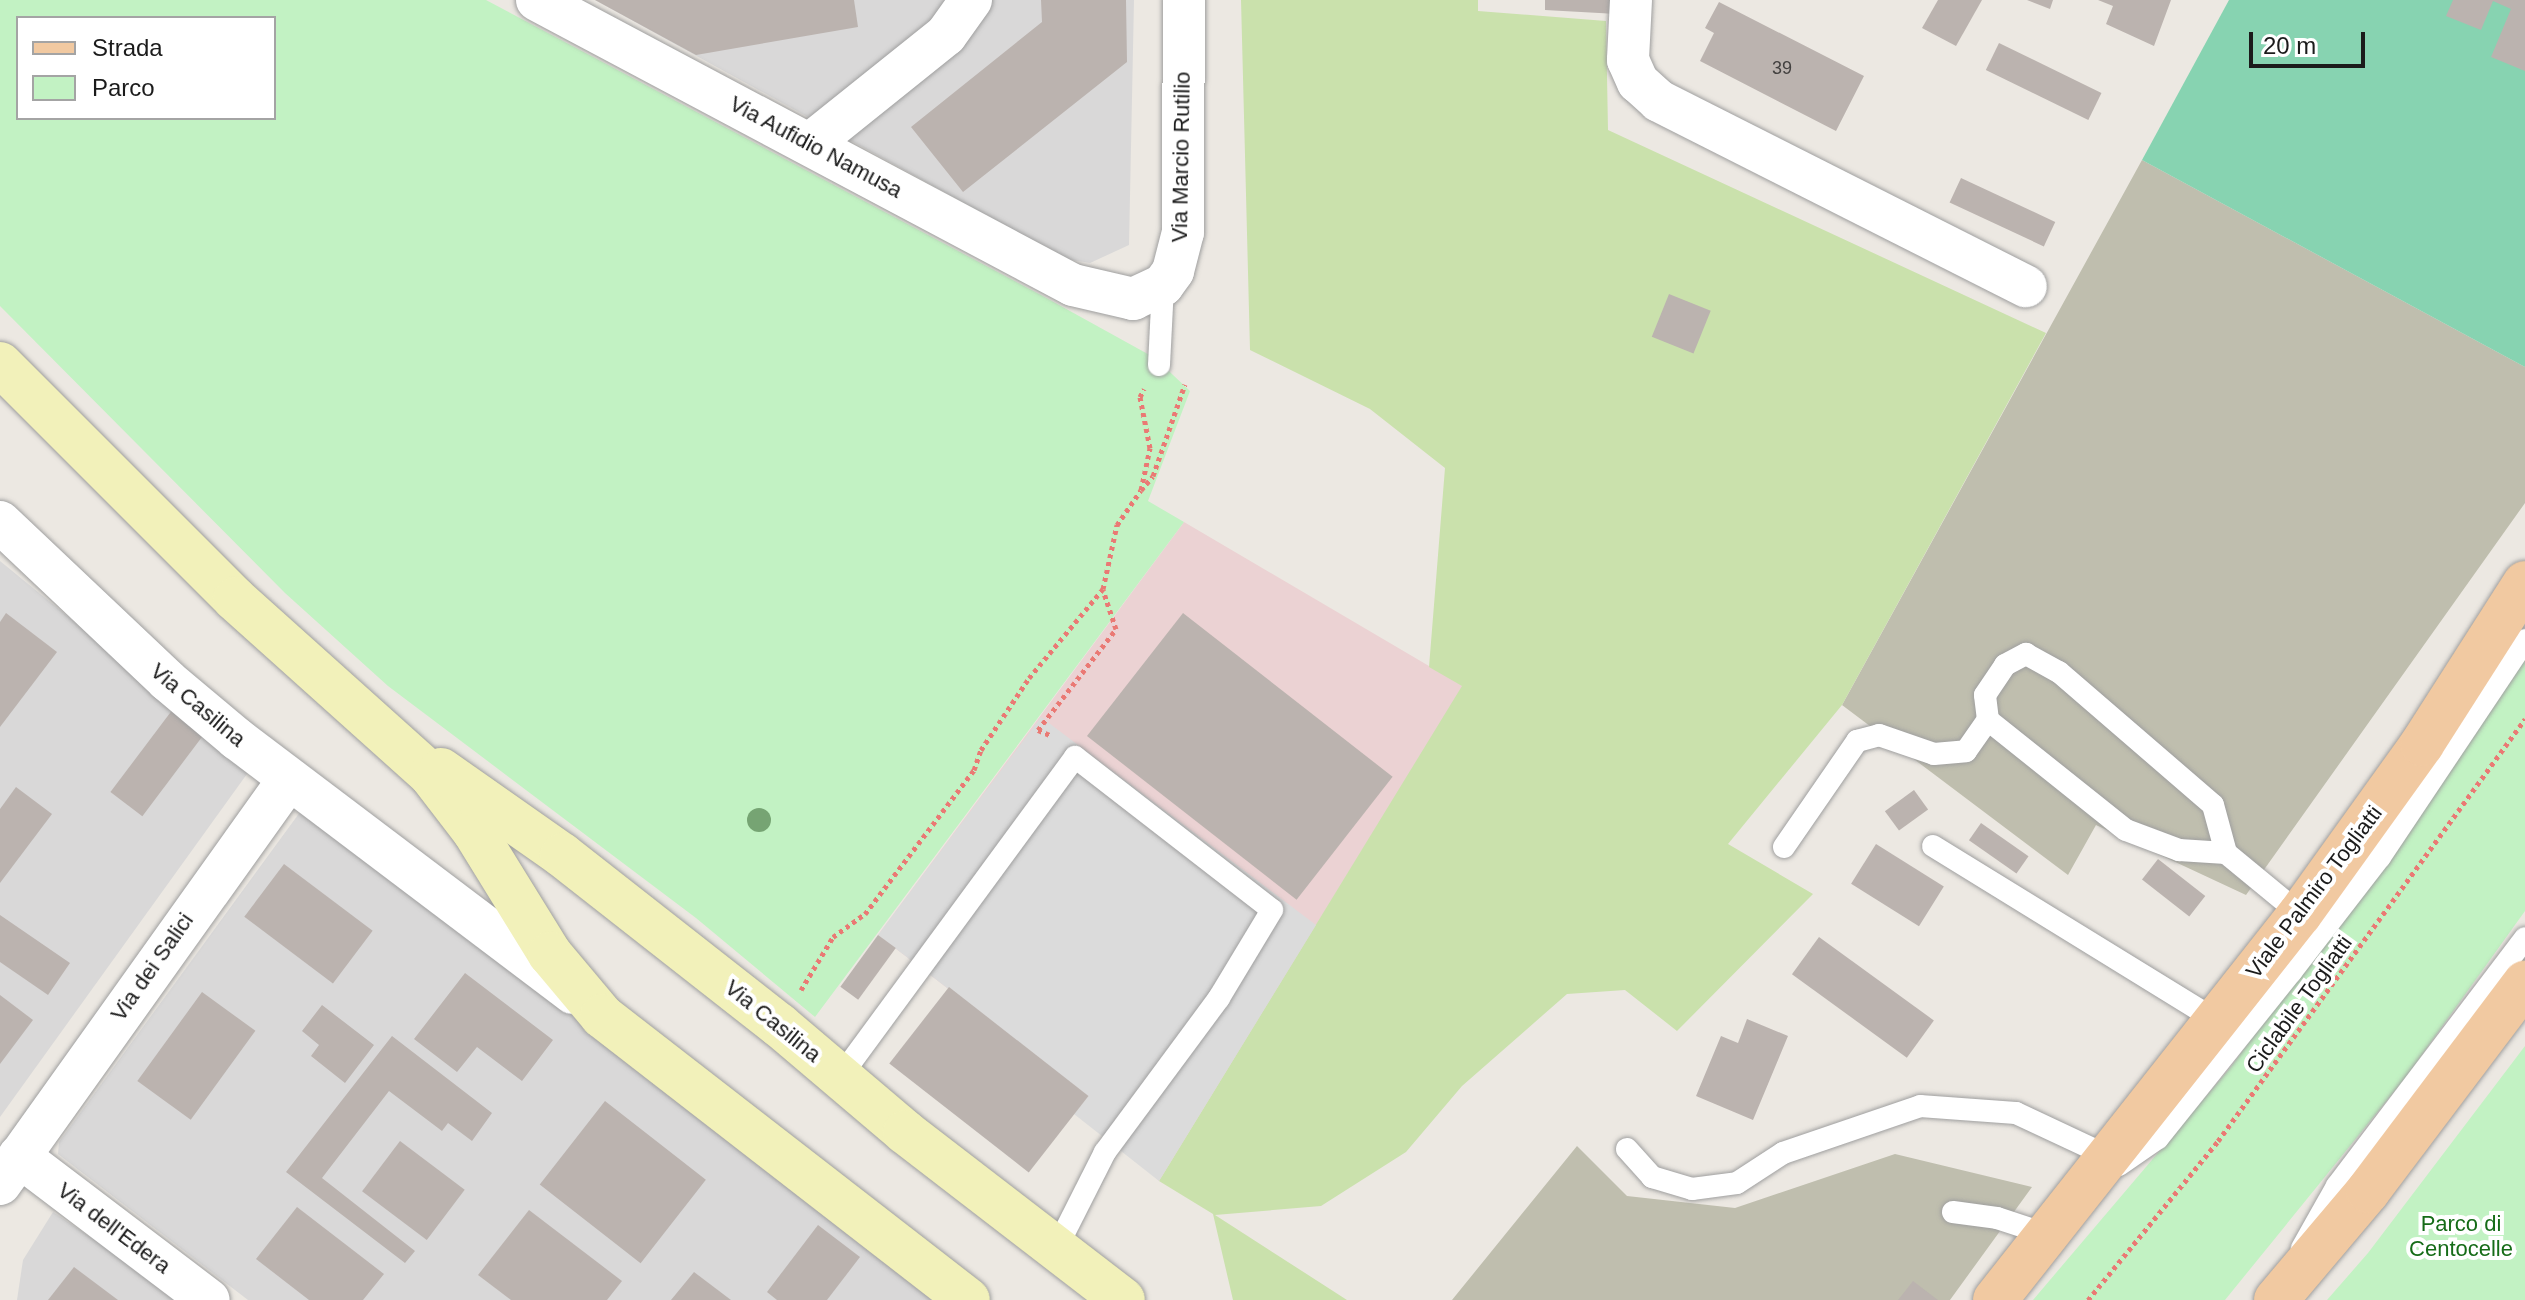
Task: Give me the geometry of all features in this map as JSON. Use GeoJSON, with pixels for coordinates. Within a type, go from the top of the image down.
{"type":"FeatureCollection","features":[{"type":"Feature","properties":{"kind":"main road","name":"Via Casilina"},"geometry":{"type":"LineString","coordinates":[[0,364],[265,627],[414,756],[454,804],[550,954],[602,1016],[968,1300]]}},
{"type":"Feature","properties":{"kind":"main road","name":"Viale Palmiro Togliatti"},"geometry":{"type":"LineString","coordinates":[[1995,1300],[2300,914],[2422,744],[2525,583]]}},
{"type":"Feature","properties":{"kind":"main road","name":"Via Casilina"},"geometry":{"type":"LineString","coordinates":[[414,756],[481,794],[779,1025],[840,1077],[1123,1300]]}},
{"type":"Feature","properties":{"kind":"main road"},"geometry":{"type":"LineString","coordinates":[[2283,1292],[2368,1191],[2525,983]]}},
{"type":"Feature","properties":{"kind":"street","name":"Via Aufidio Namusa"},"geometry":{"type":"LineString","coordinates":[[537,0],[1095,295],[1133,299],[1163,285]]}},
{"type":"Feature","properties":{"kind":"street"},"geometry":{"type":"LineString","coordinates":[[810,144],[946,35],[971,0]]}},
{"type":"Feature","properties":{"kind":"street","name":"Via Marcio Rutilio"},"geometry":{"type":"LineString","coordinates":[[1163,285],[1173,271],[1183,232],[1184,0]]}},
{"type":"Feature","properties":{"kind":"street"},"geometry":{"type":"LineString","coordinates":[[1631,0],[1628,60],[1638,82],[1659,101],[2026,286]]}},
{"type":"Feature","properties":{"kind":"street","name":"Via Casilina"},"geometry":{"type":"LineString","coordinates":[[0,522],[168,681],[288,780],[602,1016]]}},
{"type":"Feature","properties":{"kind":"street","name":"Via dei Salici"},"geometry":{"type":"LineString","coordinates":[[9,1170],[288,780]]}},
{"type":"Feature","properties":{"kind":"street","name":"Via dell'Edera"},"geometry":{"type":"LineString","coordinates":[[9,1170],[209,1300]]}},
{"type":"Feature","properties":{"kind":"lane"},"geometry":{"type":"LineString","coordinates":[[1159,365],[1163,285]]}},
{"type":"Feature","properties":{"kind":"lane","name":"Viale Palmiro Togliatti"},"geometry":{"type":"LineString","coordinates":[[2098,1173],[2158,1138],[2212,1073],[2380,857],[2525,640]]}},
{"type":"Feature","properties":{"kind":"lane"},"geometry":{"type":"LineString","coordinates":[[1784,847],[1857,741],[1879,735],[1934,754],[1966,751],[1988,720],[1985,695],[2005,665],[2026,654],[2059,672],[2213,805],[2226,853],[2300,914]]}},
{"type":"Feature","properties":{"kind":"lane"},"geometry":{"type":"LineString","coordinates":[[1988,720],[2126,830],[2179,850],[2226,853]]}},
{"type":"Feature","properties":{"kind":"lane"},"geometry":{"type":"LineString","coordinates":[[840,1077],[1075,757],[1272,910],[1219,998],[1105,1152],[1056,1249]]}},
{"type":"Feature","properties":{"kind":"lane"},"geometry":{"type":"LineString","coordinates":[[1933,846],[2217,1021]]}},
{"type":"Feature","properties":{"kind":"lane"},"geometry":{"type":"LineString","coordinates":[[2283,1292],[2312,1224],[2337,1186],[2525,938]]}},
{"type":"Feature","properties":{"kind":"lane"},"geometry":{"type":"LineString","coordinates":[[1627,1149],[1652,1177],[1692,1189],[1737,1183],[1783,1153],[1920,1106],[2016,1113],[2098,1173]]}},
{"type":"Feature","properties":{"kind":"lane"},"geometry":{"type":"LineString","coordinates":[[1953,1212],[1997,1218],[2049,1235]]}},
{"type":"Feature","properties":{"kind":"path"},"geometry":{"type":"LineString","coordinates":[[779,1025],[833,937],[865,914],[974,770],[981,750],[1029,678],[1103,589],[1117,525],[1153,476],[1187,379],[1183,373],[1159,365]]}},
{"type":"Feature","properties":{"kind":"path"},"geometry":{"type":"LineString","coordinates":[[1140,397],[1150,448],[1141,490]]}},
{"type":"Feature","properties":{"kind":"path"},"geometry":{"type":"LineString","coordinates":[[1061,739],[1038,730],[1116,629],[1103,589]]}},
{"type":"Feature","properties":{"kind":"path","name":"Ciclabile Togliatti"},"geometry":{"type":"LineString","coordinates":[[2088,1300],[2218,1141],[2525,719]]}},
{"type":"Feature","properties":{"kind":"shaded area"},"geometry":{"type":"Polygon","coordinates":[[[595,0],[1134,0],[1129,245],[1090,263],[1066,259],[595,0]]]}},
{"type":"Feature","properties":{"kind":"shaded area"},"geometry":{"type":"Polygon","coordinates":[[[2142,160],[2525,367],[2525,503],[2246,895],[2096,825],[2068,875],[1842,705],[2142,160]]]}},
{"type":"Feature","properties":{"kind":"shaded area"},"geometry":{"type":"Polygon","coordinates":[[[1184,522],[1463,686],[1159,1181],[1088,1096],[878,935],[1184,522]]]}},
{"type":"Feature","properties":{"kind":"shaded area"},"geometry":{"type":"Polygon","coordinates":[[[0,561],[252,767],[0,1117],[0,561]]]}},
{"type":"Feature","properties":{"kind":"shaded area"},"geometry":{"type":"Polygon","coordinates":[[[1041,717],[1316,925],[1159,1181],[1074,1114],[1088,1096],[878,935],[1041,717]]]}},
{"type":"Feature","properties":{"kind":"shaded area"},"geometry":{"type":"Polygon","coordinates":[[[303,808],[944,1300],[248,1300],[58,1154],[59,1142],[303,808]]]}},
{"type":"Feature","properties":{"kind":"shaded area"},"geometry":{"type":"Polygon","coordinates":[[[1577,1146],[1627,1196],[1735,1208],[1895,1154],[2032,1187],[1950,1300],[1452,1300],[1577,1146]]]}},
{"type":"Feature","properties":{"kind":"shaded area"},"geometry":{"type":"Polygon","coordinates":[[[53,1212],[179,1300],[17,1300],[23,1260],[53,1212]]]}},
{"type":"Feature","properties":{"kind":"green space"},"geometry":{"type":"Polygon","coordinates":[[[0,0],[486,0],[1155,358],[1190,391],[1148,501],[1184,522],[815,1017],[696,918],[388,686],[285,593],[0,306],[0,0]]]}},
{"type":"Feature","properties":{"kind":"green space"},"geometry":{"type":"Polygon","coordinates":[[[1241,0],[1478,0],[1478,11],[1606,21],[1608,130],[2046,333],[1842,705],[1728,844],[1813,894],[1677,1031],[1625,990],[1567,994],[1462,1086],[1406,1152],[1321,1206],[1215,1215],[1347,1300],[1233,1300],[1213,1214],[1159,1181],[1462,686],[1429,667],[1445,468],[1370,409],[1250,350],[1241,0]]]}},
{"type":"Feature","properties":{"kind":"green space"},"geometry":{"type":"Polygon","coordinates":[[[2229,0],[2525,0],[2525,367],[2142,160],[2229,0]]]}},
{"type":"Feature","properties":{"kind":"green space"},"geometry":{"type":"Polygon","coordinates":[[[2525,653],[2525,911],[2406,1077],[2225,1300],[2033,1300],[2230,1068],[2425,804],[2525,653]]]}},
{"type":"Feature","properties":{"kind":"green space","name":"Parco di Centocelle"},"geometry":{"type":"Polygon","coordinates":[[[2525,1046],[2525,1300],[2327,1300],[2368,1253],[2525,1046]]]}},
{"type":"Feature","properties":{"kind":"building"},"geometry":{"type":"Polygon","coordinates":[[[595,0],[854,0],[858,27],[696,55],[595,0]]]}},
{"type":"Feature","properties":{"kind":"building"},"geometry":{"type":"Polygon","coordinates":[[[1041,0],[1126,0],[1127,62],[963,192],[911,127],[1042,22],[1041,0]]]}},
{"type":"Feature","properties":{"kind":"building"},"geometry":{"type":"Polygon","coordinates":[[[1545,0],[1618,0],[1617,14],[1545,10],[1545,0]]]}},
{"type":"Feature","properties":{"kind":"building"},"geometry":{"type":"Polygon","coordinates":[[[1938,0],[1982,0],[1956,46],[1922,28],[1938,0]]]}},
{"type":"Feature","properties":{"kind":"building"},"geometry":{"type":"Polygon","coordinates":[[[2027,0],[2053,0],[2050,9],[2027,0]]]}},
{"type":"Feature","properties":{"kind":"building"},"geometry":{"type":"Polygon","coordinates":[[[2098,0],[2171,0],[2154,46],[2106,24],[2113,6],[2098,0]]]}},
{"type":"Feature","properties":{"kind":"building"},"geometry":{"type":"Polygon","coordinates":[[[2453,0],[2525,0],[2525,71],[2491,57],[2511,9],[2493,1],[2481,30],[2446,16],[2453,0]]]}},
{"type":"Feature","properties":{"kind":"building"},"geometry":{"type":"Polygon","coordinates":[[[1719,2],[1864,76],[1836,131],[1700,61],[1714,33],[1705,28],[1719,2]]]}},
{"type":"Feature","properties":{"kind":"building"},"geometry":{"type":"Polygon","coordinates":[[[1999,43],[2101,93],[2088,120],[1986,70],[1999,43]]]}},
{"type":"Feature","properties":{"kind":"building"},"geometry":{"type":"Polygon","coordinates":[[[1961,178],[2055,222],[2044,246],[1950,202],[1961,178]]]}},
{"type":"Feature","properties":{"kind":"building"},"geometry":{"type":"Polygon","coordinates":[[[1669,294],[1711,311],[1693,354],[1652,337],[1669,294]]]}},
{"type":"Feature","properties":{"kind":"building"},"geometry":{"type":"Polygon","coordinates":[[[6,613],[57,652],[0,727],[0,622],[6,613]]]}},
{"type":"Feature","properties":{"kind":"building"},"geometry":{"type":"Polygon","coordinates":[[[1183,613],[1393,777],[1297,900],[1087,736],[1183,613]]]}},
{"type":"Feature","properties":{"kind":"building"},"geometry":{"type":"Polygon","coordinates":[[[173,709],[205,733],[142,816],[110,792],[173,709]]]}},
{"type":"Feature","properties":{"kind":"building"},"geometry":{"type":"Polygon","coordinates":[[[16,787],[52,814],[0,883],[0,809],[16,787]]]}},
{"type":"Feature","properties":{"kind":"building"},"geometry":{"type":"Polygon","coordinates":[[[1914,790],[1928,809],[1899,831],[1885,811],[1914,790]]]}},
{"type":"Feature","properties":{"kind":"building"},"geometry":{"type":"Polygon","coordinates":[[[1981,823],[2029,856],[2016,873],[1969,840],[1981,823]]]}},
{"type":"Feature","properties":{"kind":"building"},"geometry":{"type":"Polygon","coordinates":[[[1876,844],[1944,886],[1919,926],[1851,884],[1876,844]]]}},
{"type":"Feature","properties":{"kind":"building"},"geometry":{"type":"Polygon","coordinates":[[[2158,859],[2205,896],[2189,916],[2142,879],[2158,859]]]}},
{"type":"Feature","properties":{"kind":"building"},"geometry":{"type":"Polygon","coordinates":[[[284,864],[373,931],[333,984],[244,917],[284,864]]]}},
{"type":"Feature","properties":{"kind":"building"},"geometry":{"type":"Polygon","coordinates":[[[0,915],[70,963],[48,995],[0,962],[0,915]]]}},
{"type":"Feature","properties":{"kind":"building"},"geometry":{"type":"Polygon","coordinates":[[[878,935],[896,948],[858,1000],[840,987],[878,935]]]}},
{"type":"Feature","properties":{"kind":"building"},"geometry":{"type":"Polygon","coordinates":[[[1819,937],[1934,1020],[1907,1058],[1792,974],[1819,937]]]}},
{"type":"Feature","properties":{"kind":"building"},"geometry":{"type":"Polygon","coordinates":[[[465,973],[553,1040],[522,1081],[477,1047],[457,1072],[414,1039],[465,973]]]}},
{"type":"Feature","properties":{"kind":"building"},"geometry":{"type":"Polygon","coordinates":[[[949,987],[1088,1096],[1029,1172],[889,1063],[949,987]]]}},
{"type":"Feature","properties":{"kind":"building"},"geometry":{"type":"Polygon","coordinates":[[[202,992],[255,1031],[191,1120],[137,1081],[202,992]]]}},
{"type":"Feature","properties":{"kind":"building"},"geometry":{"type":"Polygon","coordinates":[[[0,995],[33,1020],[0,1064],[0,995]]]}},
{"type":"Feature","properties":{"kind":"building"},"geometry":{"type":"Polygon","coordinates":[[[322,1005],[374,1045],[345,1083],[311,1056],[319,1045],[302,1031],[322,1005]]]}},
{"type":"Feature","properties":{"kind":"building"},"geometry":{"type":"Polygon","coordinates":[[[1747,1019],[1788,1036],[1753,1120],[1696,1096],[1721,1036],[1738,1043],[1747,1019]]]}},
{"type":"Feature","properties":{"kind":"building"},"geometry":{"type":"Polygon","coordinates":[[[392,1036],[492,1113],[472,1141],[448,1123],[442,1131],[389,1091],[322,1178],[415,1251],[405,1263],[286,1172],[392,1036]]]}},
{"type":"Feature","properties":{"kind":"building"},"geometry":{"type":"Polygon","coordinates":[[[605,1101],[706,1180],[641,1263],[540,1185],[605,1101]]]}},
{"type":"Feature","properties":{"kind":"building"},"geometry":{"type":"Polygon","coordinates":[[[400,1141],[465,1190],[427,1240],[362,1191],[400,1141]]]}},
{"type":"Feature","properties":{"kind":"building"},"geometry":{"type":"Polygon","coordinates":[[[297,1207],[384,1274],[363,1300],[309,1300],[256,1259],[297,1207]]]}},
{"type":"Feature","properties":{"kind":"building"},"geometry":{"type":"Polygon","coordinates":[[[529,1210],[622,1281],[607,1300],[511,1300],[478,1275],[529,1210]]]}},
{"type":"Feature","properties":{"kind":"building"},"geometry":{"type":"Polygon","coordinates":[[[818,1225],[860,1257],[827,1300],[777,1300],[767,1292],[818,1225]]]}},
{"type":"Feature","properties":{"kind":"building"},"geometry":{"type":"Polygon","coordinates":[[[74,1267],[118,1300],[48,1300],[74,1267]]]}},
{"type":"Feature","properties":{"kind":"building"},"geometry":{"type":"Polygon","coordinates":[[[694,1272],[731,1300],[671,1300],[694,1272]]]}},
{"type":"Feature","properties":{"kind":"building"},"geometry":{"type":"Polygon","coordinates":[[[1913,1281],[1938,1300],[1898,1300],[1913,1281]]]}}]}
